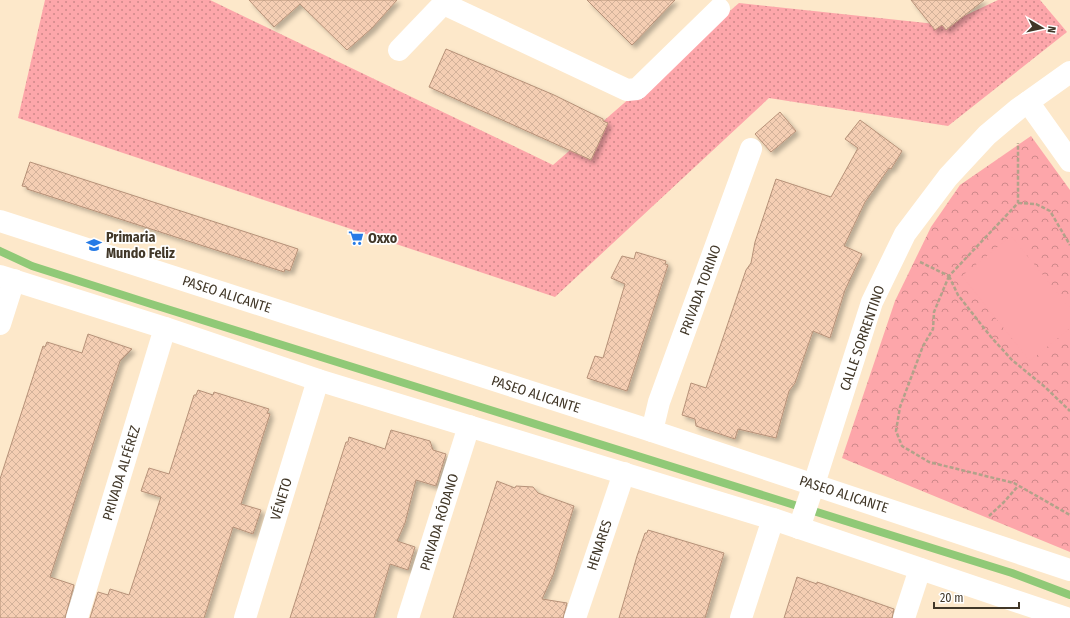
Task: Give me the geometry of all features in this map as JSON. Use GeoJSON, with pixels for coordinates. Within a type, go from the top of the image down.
{"type":"FeatureCollection","features":[{"type":"Feature","properties":{"kind":"street"},"geometry":{"type":"LineString","coordinates":[[399,50],[446,2],[627,90],[632,91],[637,89],[719,9]]}},
{"type":"Feature","properties":{"kind":"street","name":"CALLE SORRENTINO"},"geometry":{"type":"LineString","coordinates":[[799,528],[872,302],[905,234],[948,177],[987,135],[1023,105],[1070,72]]}},
{"type":"Feature","properties":{"kind":"street"},"geometry":{"type":"LineString","coordinates":[[1023,105],[1070,161]]}},
{"type":"Feature","properties":{"kind":"street","name":"PRIVADA TORINO"},"geometry":{"type":"LineString","coordinates":[[652,431],[660,402],[751,149]]}},
{"type":"Feature","properties":{"kind":"street","name":"PASEO ALICANTE"},"geometry":{"type":"LineString","coordinates":[[0,221],[652,431],[1070,570]]}},
{"type":"Feature","properties":{"kind":"street"},"geometry":{"type":"LineString","coordinates":[[0,324],[7,278],[165,328],[318,380],[773,519],[1066,618]]}},
{"type":"Feature","properties":{"kind":"street","name":"PRIVADA ALFÉREZ"},"geometry":{"type":"LineString","coordinates":[[77,618],[165,328]]}},
{"type":"Feature","properties":{"kind":"street","name":"VÉNETO"},"geometry":{"type":"LineString","coordinates":[[245,618],[318,380]]}},
{"type":"Feature","properties":{"kind":"street","name":"PRIVADA RÓDANO"},"geometry":{"type":"LineString","coordinates":[[408,618],[469,426]]}},
{"type":"Feature","properties":{"kind":"street","name":"HENARES"},"geometry":{"type":"LineString","coordinates":[[575,618],[624,473]]}},
{"type":"Feature","properties":{"kind":"street"},"geometry":{"type":"LineString","coordinates":[[741,618],[773,519]]}},
{"type":"Feature","properties":{"kind":"street"},"geometry":{"type":"LineString","coordinates":[[904,618],[920,569]]}},
{"type":"Feature","properties":{"kind":"path"},"geometry":{"type":"LineString","coordinates":[[1023,105],[1018,202],[949,276],[934,312],[933,329],[923,346],[900,407],[896,431],[902,446],[930,462],[1018,486],[1070,515]]}},
{"type":"Feature","properties":{"kind":"path"},"geometry":{"type":"LineString","coordinates":[[1018,202],[1036,204],[1050,211],[1070,245]]}},
{"type":"Feature","properties":{"kind":"path"},"geometry":{"type":"LineString","coordinates":[[915,260],[949,276],[958,295],[1012,360],[1045,387],[1070,411]]}},
{"type":"Feature","properties":{"kind":"path"},"geometry":{"type":"LineString","coordinates":[[968,535],[1004,502],[1018,486]]}},
{"type":"Feature","properties":{"kind":"green space"},"geometry":{"type":"Polygon","coordinates":[[[45,0],[210,0],[553,165],[739,3],[945,25],[998,0],[1040,0],[1067,32],[948,126],[769,98],[555,297],[18,118],[45,0]]]}},
{"type":"Feature","properties":{"kind":"green space"},"geometry":{"type":"Polygon","coordinates":[[[1031,136],[1070,190],[1070,552],[842,458],[895,301],[931,227],[960,185],[1031,136]]]}},
{"type":"Feature","properties":{"kind":"green space"},"geometry":{"type":"Polygon","coordinates":[[[1011,236],[1070,308],[1070,328],[1030,361],[962,276],[1011,236]]]}},
{"type":"Feature","properties":{"kind":"building"},"geometry":{"type":"Polygon","coordinates":[[[249,0],[397,0],[372,28],[347,50],[300,4],[274,27],[249,0]]]}},
{"type":"Feature","properties":{"kind":"building"},"geometry":{"type":"Polygon","coordinates":[[[587,0],[675,0],[632,45],[587,0]]]}},
{"type":"Feature","properties":{"kind":"building"},"geometry":{"type":"Polygon","coordinates":[[[911,0],[984,0],[946,30],[942,25],[935,30],[911,0]]]}},
{"type":"Feature","properties":{"kind":"building"},"geometry":{"type":"Polygon","coordinates":[[[446,49],[554,95],[603,119],[603,121],[608,123],[591,160],[429,87],[446,49]]]}},
{"type":"Feature","properties":{"kind":"building"},"geometry":{"type":"Polygon","coordinates":[[[780,112],[796,131],[771,152],[755,134],[780,112]]]}},
{"type":"Feature","properties":{"kind":"building"},"geometry":{"type":"Polygon","coordinates":[[[860,120],[902,151],[891,169],[889,168],[865,202],[844,246],[862,254],[845,290],[830,338],[813,331],[795,383],[789,391],[776,438],[738,429],[735,439],[696,426],[695,419],[682,415],[691,383],[706,388],[746,270],[751,263],[755,242],[776,179],[831,197],[858,148],[845,139],[860,120]]]}},
{"type":"Feature","properties":{"kind":"building"},"geometry":{"type":"Polygon","coordinates":[[[30,162],[298,249],[290,271],[285,269],[284,272],[27,189],[27,187],[22,186],[30,162]]]}},
{"type":"Feature","properties":{"kind":"building"},"geometry":{"type":"Polygon","coordinates":[[[636,252],[666,261],[665,264],[668,265],[627,391],[587,378],[595,356],[603,358],[625,284],[611,278],[622,256],[634,259],[636,252]]]}},
{"type":"Feature","properties":{"kind":"building"},"geometry":{"type":"Polygon","coordinates":[[[88,334],[132,349],[120,361],[50,577],[74,585],[65,618],[0,618],[0,479],[43,346],[45,347],[47,342],[82,353],[88,334]]]}},
{"type":"Feature","properties":{"kind":"building"},"geometry":{"type":"Polygon","coordinates":[[[198,390],[213,395],[214,392],[269,409],[267,413],[270,414],[241,504],[261,510],[253,534],[233,527],[204,618],[90,618],[98,592],[108,595],[110,589],[129,595],[161,497],[141,491],[149,468],[169,474],[194,395],[196,395],[198,390]]]}},
{"type":"Feature","properties":{"kind":"building"},"geometry":{"type":"Polygon","coordinates":[[[391,430],[430,441],[433,450],[446,454],[436,486],[416,480],[405,523],[397,541],[415,547],[408,570],[390,564],[374,618],[290,618],[346,442],[348,442],[349,437],[385,449],[391,430]]]}},
{"type":"Feature","properties":{"kind":"building"},"geometry":{"type":"Polygon","coordinates":[[[497,481],[515,488],[516,486],[533,487],[538,493],[574,506],[553,575],[542,599],[567,603],[563,618],[453,618],[497,481]]]}},
{"type":"Feature","properties":{"kind":"building"},"geometry":{"type":"Polygon","coordinates":[[[648,530],[724,553],[705,618],[619,618],[637,556],[645,533],[647,533],[648,530]]]}},
{"type":"Feature","properties":{"kind":"building"},"geometry":{"type":"Polygon","coordinates":[[[797,577],[817,584],[817,582],[894,609],[892,618],[784,618],[797,577]]]}},
{"type":"Feature","properties":{"kind":"waterway"},"geometry":{"type":"LineString","coordinates":[[0,251],[32,266],[1012,573],[1070,595]]}},
{"type":"Feature","properties":{"kind":"place","name":"Oxxo"},"geometry":{"type":"Point","coordinates":[356,238]}},
{"type":"Feature","properties":{"kind":"place","name":"Primaria Mundo Feliz"},"geometry":{"type":"Point","coordinates":[94,245]}}]}
